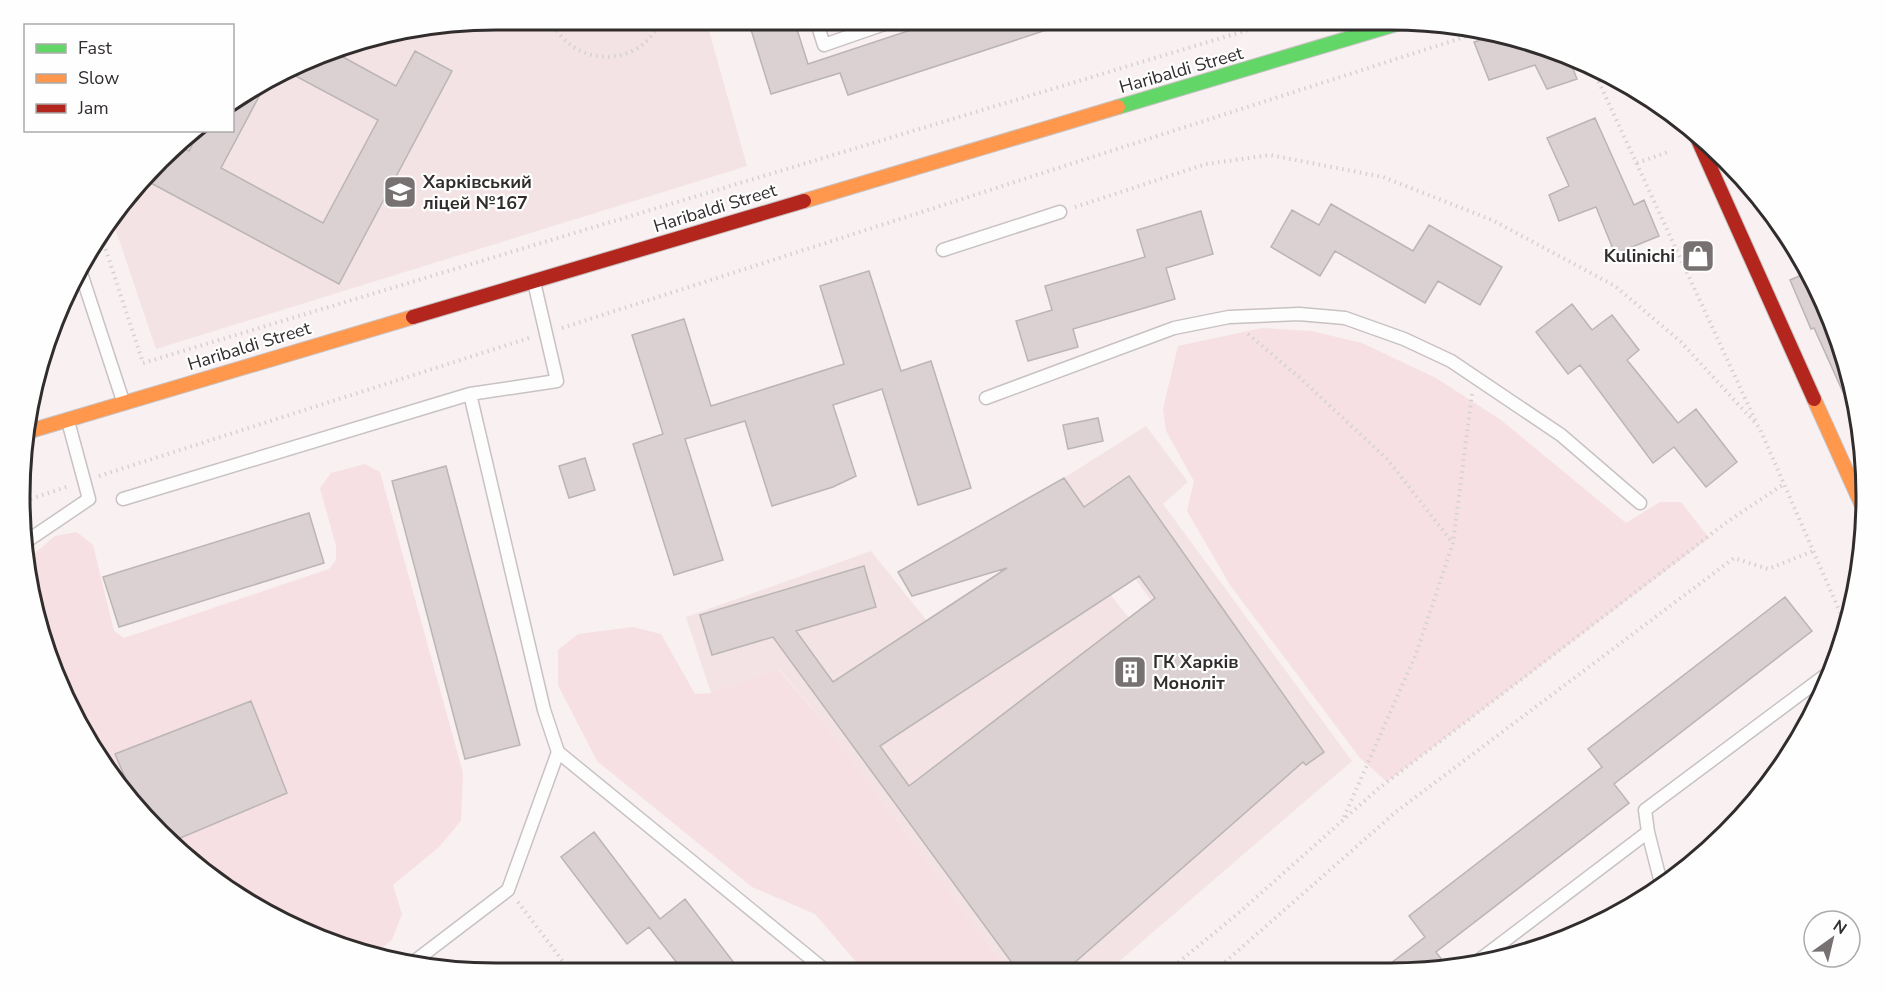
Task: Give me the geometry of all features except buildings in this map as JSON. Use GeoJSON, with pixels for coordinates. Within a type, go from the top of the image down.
{"type":"FeatureCollection","features":[{"type":"Feature","properties":{"kind":"street","name":"Haribaldi Street"},"geometry":{"type":"LineString","coordinates":[[35,430],[1374,30]]}},
{"type":"Feature","properties":{"kind":"street"},"geometry":{"type":"LineString","coordinates":[[1704,152],[1856,492]]}},
{"type":"Feature","properties":{"kind":"lane"},"geometry":{"type":"LineString","coordinates":[[819,30],[824,45],[867,30]]}},
{"type":"Feature","properties":{"kind":"lane"},"geometry":{"type":"LineString","coordinates":[[944,250],[1060,212]]}},
{"type":"Feature","properties":{"kind":"lane"},"geometry":{"type":"LineString","coordinates":[[83,280],[124,402]]}},
{"type":"Feature","properties":{"kind":"lane"},"geometry":{"type":"LineString","coordinates":[[123,499],[470,394],[558,381],[534,281]]}},
{"type":"Feature","properties":{"kind":"lane"},"geometry":{"type":"LineString","coordinates":[[986,398],[1174,328],[1229,317],[1299,314],[1345,318],[1404,339],[1451,361],[1561,435],[1640,503]]}},
{"type":"Feature","properties":{"kind":"lane"},"geometry":{"type":"LineString","coordinates":[[470,394],[544,710],[558,753],[816,963]]}},
{"type":"Feature","properties":{"kind":"lane"},"geometry":{"type":"LineString","coordinates":[[32,538],[89,499],[68,420]]}},
{"type":"Feature","properties":{"kind":"lane"},"geometry":{"type":"LineString","coordinates":[[1659,877],[1645,810],[1817,681]]}},
{"type":"Feature","properties":{"kind":"lane"},"geometry":{"type":"LineString","coordinates":[[420,956],[508,890],[558,753]]}},
{"type":"Feature","properties":{"kind":"lane"},"geometry":{"type":"LineString","coordinates":[[1488,952],[1648,832]]}},
{"type":"Feature","properties":{"kind":"path"},"geometry":{"type":"LineString","coordinates":[[556,30],[566,42],[583,53],[608,57],[627,54],[638,48],[646,42],[654,30]]}},
{"type":"Feature","properties":{"kind":"path"},"geometry":{"type":"LineString","coordinates":[[104,244],[143,363],[1248,30]]}},
{"type":"Feature","properties":{"kind":"path"},"geometry":{"type":"LineString","coordinates":[[30,499],[1466,37]]}},
{"type":"Feature","properties":{"kind":"path"},"geometry":{"type":"LineString","coordinates":[[1598,79],[1759,427],[1841,614]]}},
{"type":"Feature","properties":{"kind":"path"},"geometry":{"type":"LineString","coordinates":[[1637,164],[1668,152]]}},
{"type":"Feature","properties":{"kind":"path"},"geometry":{"type":"LineString","coordinates":[[1060,212],[1206,164],[1270,155],[1383,177],[1492,220],[1615,286],[1681,342],[1759,427]]}},
{"type":"Feature","properties":{"kind":"path"},"geometry":{"type":"LineString","coordinates":[[1229,317],[1300,378],[1388,460],[1453,543]]}},
{"type":"Feature","properties":{"kind":"path"},"geometry":{"type":"LineString","coordinates":[[1342,821],[1416,654],[1453,543],[1474,377]]}},
{"type":"Feature","properties":{"kind":"path"},"geometry":{"type":"LineString","coordinates":[[1178,963],[1241,911],[1378,789],[1727,522],[1784,484]]}},
{"type":"Feature","properties":{"kind":"path"},"geometry":{"type":"LineString","coordinates":[[1224,963],[1397,811],[1734,558],[1768,569],[1813,551]]}},
{"type":"Feature","properties":{"kind":"path"},"geometry":{"type":"LineString","coordinates":[[508,890],[564,963]]}},
{"type":"Feature","properties":{"kind":"shaded area","name":"Харківський ліцей №167"},"geometry":{"type":"Polygon","coordinates":[[[496,30],[709,30],[747,166],[156,349],[115,228],[146,189],[189,146],[206,132],[234,132],[234,111],[263,92],[290,78],[347,55],[405,39],[436,34],[496,30]]]}},
{"type":"Feature","properties":{"kind":"shaded area"},"geometry":{"type":"Polygon","coordinates":[[[1262,328],[1311,331],[1362,343],[1436,378],[1501,420],[1626,523],[1660,502],[1681,502],[1709,538],[1387,782],[1360,758],[1230,585],[1187,511],[1194,481],[1166,431],[1163,409],[1178,346],[1262,328]]]}},
{"type":"Feature","properties":{"kind":"shaded area"},"geometry":{"type":"Polygon","coordinates":[[[1146,426],[1188,482],[1163,504],[1352,761],[1117,963],[1002,963],[823,721],[779,669],[711,693],[686,617],[871,551],[939,636],[1071,545],[1129,618],[923,776],[1227,708],[1064,478],[1146,426]]]}},
{"type":"Feature","properties":{"kind":"shaded area"},"geometry":{"type":"Polygon","coordinates":[[[365,464],[380,472],[463,773],[461,821],[439,847],[393,885],[402,914],[392,940],[381,948],[318,927],[263,901],[213,867],[189,847],[146,804],[109,756],[78,703],[46,617],[34,557],[34,554],[55,536],[77,532],[93,545],[114,631],[124,638],[329,569],[336,560],[336,546],[320,488],[331,473],[365,464]]]}},
{"type":"Feature","properties":{"kind":"shaded area"},"geometry":{"type":"Polygon","coordinates":[[[633,627],[661,634],[695,694],[711,693],[778,669],[823,721],[1002,963],[857,963],[815,914],[752,887],[597,761],[558,685],[558,650],[578,634],[633,627]]]}},
{"type":"Feature","properties":{"kind":"traffic: fast"},"geometry":{"type":"LineString","coordinates":[[1118,107],[1376,30]]}},
{"type":"Feature","properties":{"kind":"traffic: slow"},"geometry":{"type":"LineString","coordinates":[[804,201],[1118,107]]}},
{"type":"Feature","properties":{"kind":"traffic: slow"},"geometry":{"type":"LineString","coordinates":[[35,429],[413,317]]}},
{"type":"Feature","properties":{"kind":"traffic: slow"},"geometry":{"type":"LineString","coordinates":[[1814,399],[1856,492]]}},
{"type":"Feature","properties":{"kind":"traffic: jam"},"geometry":{"type":"LineString","coordinates":[[1703,152],[1814,399]]}},
{"type":"Feature","properties":{"kind":"traffic: jam"},"geometry":{"type":"LineString","coordinates":[[413,317],[804,201]]}},
{"type":"Feature","properties":{"kind":"place","name":"Харківський ліцей №167"},"geometry":{"type":"Point","coordinates":[400,192]}},
{"type":"Feature","properties":{"kind":"place","name":"Kulinichi"},"geometry":{"type":"Point","coordinates":[1698,256]}},
{"type":"Feature","properties":{"kind":"place","name":"ГК Харків Моноліт"},"geometry":{"type":"Point","coordinates":[1130,672]}}]}
